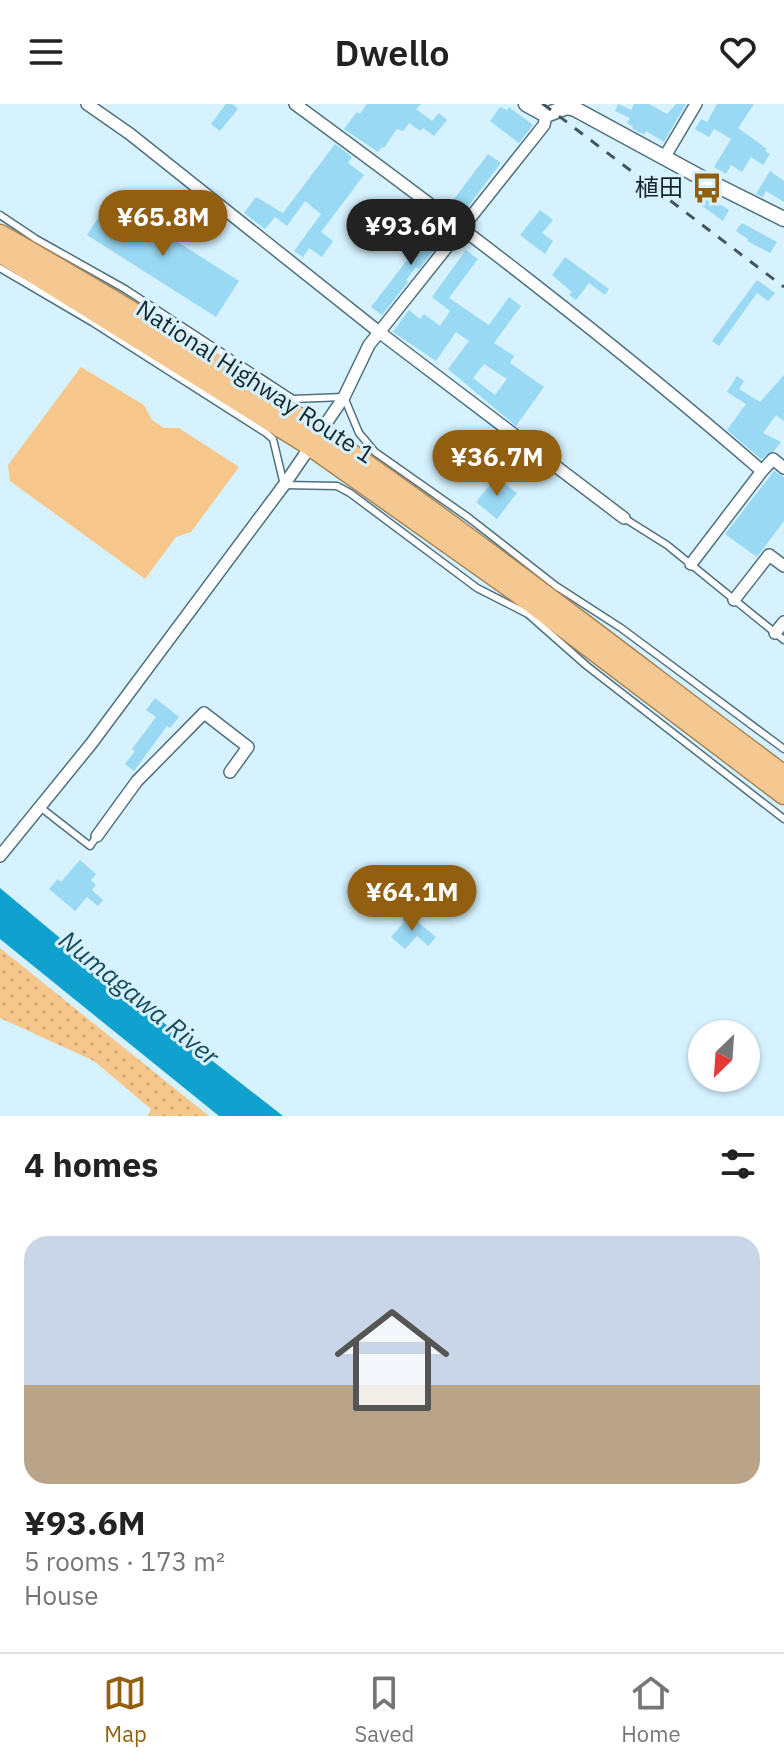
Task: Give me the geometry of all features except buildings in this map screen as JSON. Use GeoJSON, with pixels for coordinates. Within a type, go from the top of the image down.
{"type":"FeatureCollection","features":[{"type":"Feature","properties":{"kind":"highway","name":"National Highway Route 1"},"geometry":{"type":"LineString","coordinates":[[0,235],[241,380],[784,794]]}},
{"type":"Feature","properties":{"kind":"highway","name":"National Highway Route 1"},"geometry":{"type":"LineString","coordinates":[[0,252],[315,439],[529,582],[784,776]]}},
{"type":"Feature","properties":{"kind":"street"},"geometry":{"type":"LineString","coordinates":[[87,104],[624,518]]}},
{"type":"Feature","properties":{"kind":"street"},"geometry":{"type":"LineString","coordinates":[[295,104],[462,227],[657,380],[762,471]]}},
{"type":"Feature","properties":{"kind":"street"},"geometry":{"type":"LineString","coordinates":[[526,104],[546,115]]}},
{"type":"Feature","properties":{"kind":"street"},"geometry":{"type":"LineString","coordinates":[[664,158],[696,104]]}},
{"type":"Feature","properties":{"kind":"street"},"geometry":{"type":"LineString","coordinates":[[546,115],[567,106],[664,158],[783,215]]}},
{"type":"Feature","properties":{"kind":"street"},"geometry":{"type":"LineString","coordinates":[[0,856],[91,744],[284,485],[344,397],[369,345],[544,125],[546,115]]}},
{"type":"Feature","properties":{"kind":"street"},"geometry":{"type":"LineString","coordinates":[[691,564],[773,459],[784,468]]}},
{"type":"Feature","properties":{"kind":"street"},"geometry":{"type":"LineString","coordinates":[[734,600],[769,555],[784,566]]}},
{"type":"Feature","properties":{"kind":"street"},"geometry":{"type":"LineString","coordinates":[[780,637],[784,622]]}},
{"type":"Feature","properties":{"kind":"street"},"geometry":{"type":"LineString","coordinates":[[97,836],[137,781],[204,713],[248,747],[230,772]]}},
{"type":"Feature","properties":{"kind":"lane"},"geometry":{"type":"LineString","coordinates":[[0,215],[125,289],[293,399],[344,397],[359,433],[375,452],[784,749]]}},
{"type":"Feature","properties":{"kind":"lane"},"geometry":{"type":"LineString","coordinates":[[0,268],[92,322],[266,433],[273,439],[284,485],[337,486],[477,588],[528,614],[587,666],[784,819]]}},
{"type":"Feature","properties":{"kind":"lane"},"geometry":{"type":"LineString","coordinates":[[624,518],[691,564],[780,637]]}},
{"type":"Feature","properties":{"kind":"lane"},"geometry":{"type":"LineString","coordinates":[[40,807],[90,846],[97,836]]}},
{"type":"Feature","properties":{"kind":"shaded area"},"geometry":{"type":"Polygon","coordinates":[[[81,367],[144,405],[152,420],[164,428],[179,428],[239,467],[191,532],[176,537],[145,579],[10,481],[8,465],[81,367]]]}},
{"type":"Feature","properties":{"kind":"shaded area"},"geometry":{"type":"Polygon","coordinates":[[[0,948],[209,1116],[148,1116],[151,1109],[94,1061],[0,1018],[0,948]]]}},
{"type":"Feature","properties":{"kind":"water"},"geometry":{"type":"Polygon","coordinates":[[[0,888],[132,998],[283,1116],[219,1116],[0,939],[0,888]]]}},
{"type":"Feature","properties":{"kind":"railway"},"geometry":{"type":"LineString","coordinates":[[543,104],[784,287]]}},
{"type":"Feature","properties":{"kind":"place","name":"植田"},"geometry":{"type":"Point","coordinates":[707,188]}},
{"type":"Feature","properties":{"kind":"water label","name":"Numagawa River"},"geometry":{"type":"Point","coordinates":[139,998]}}]}
